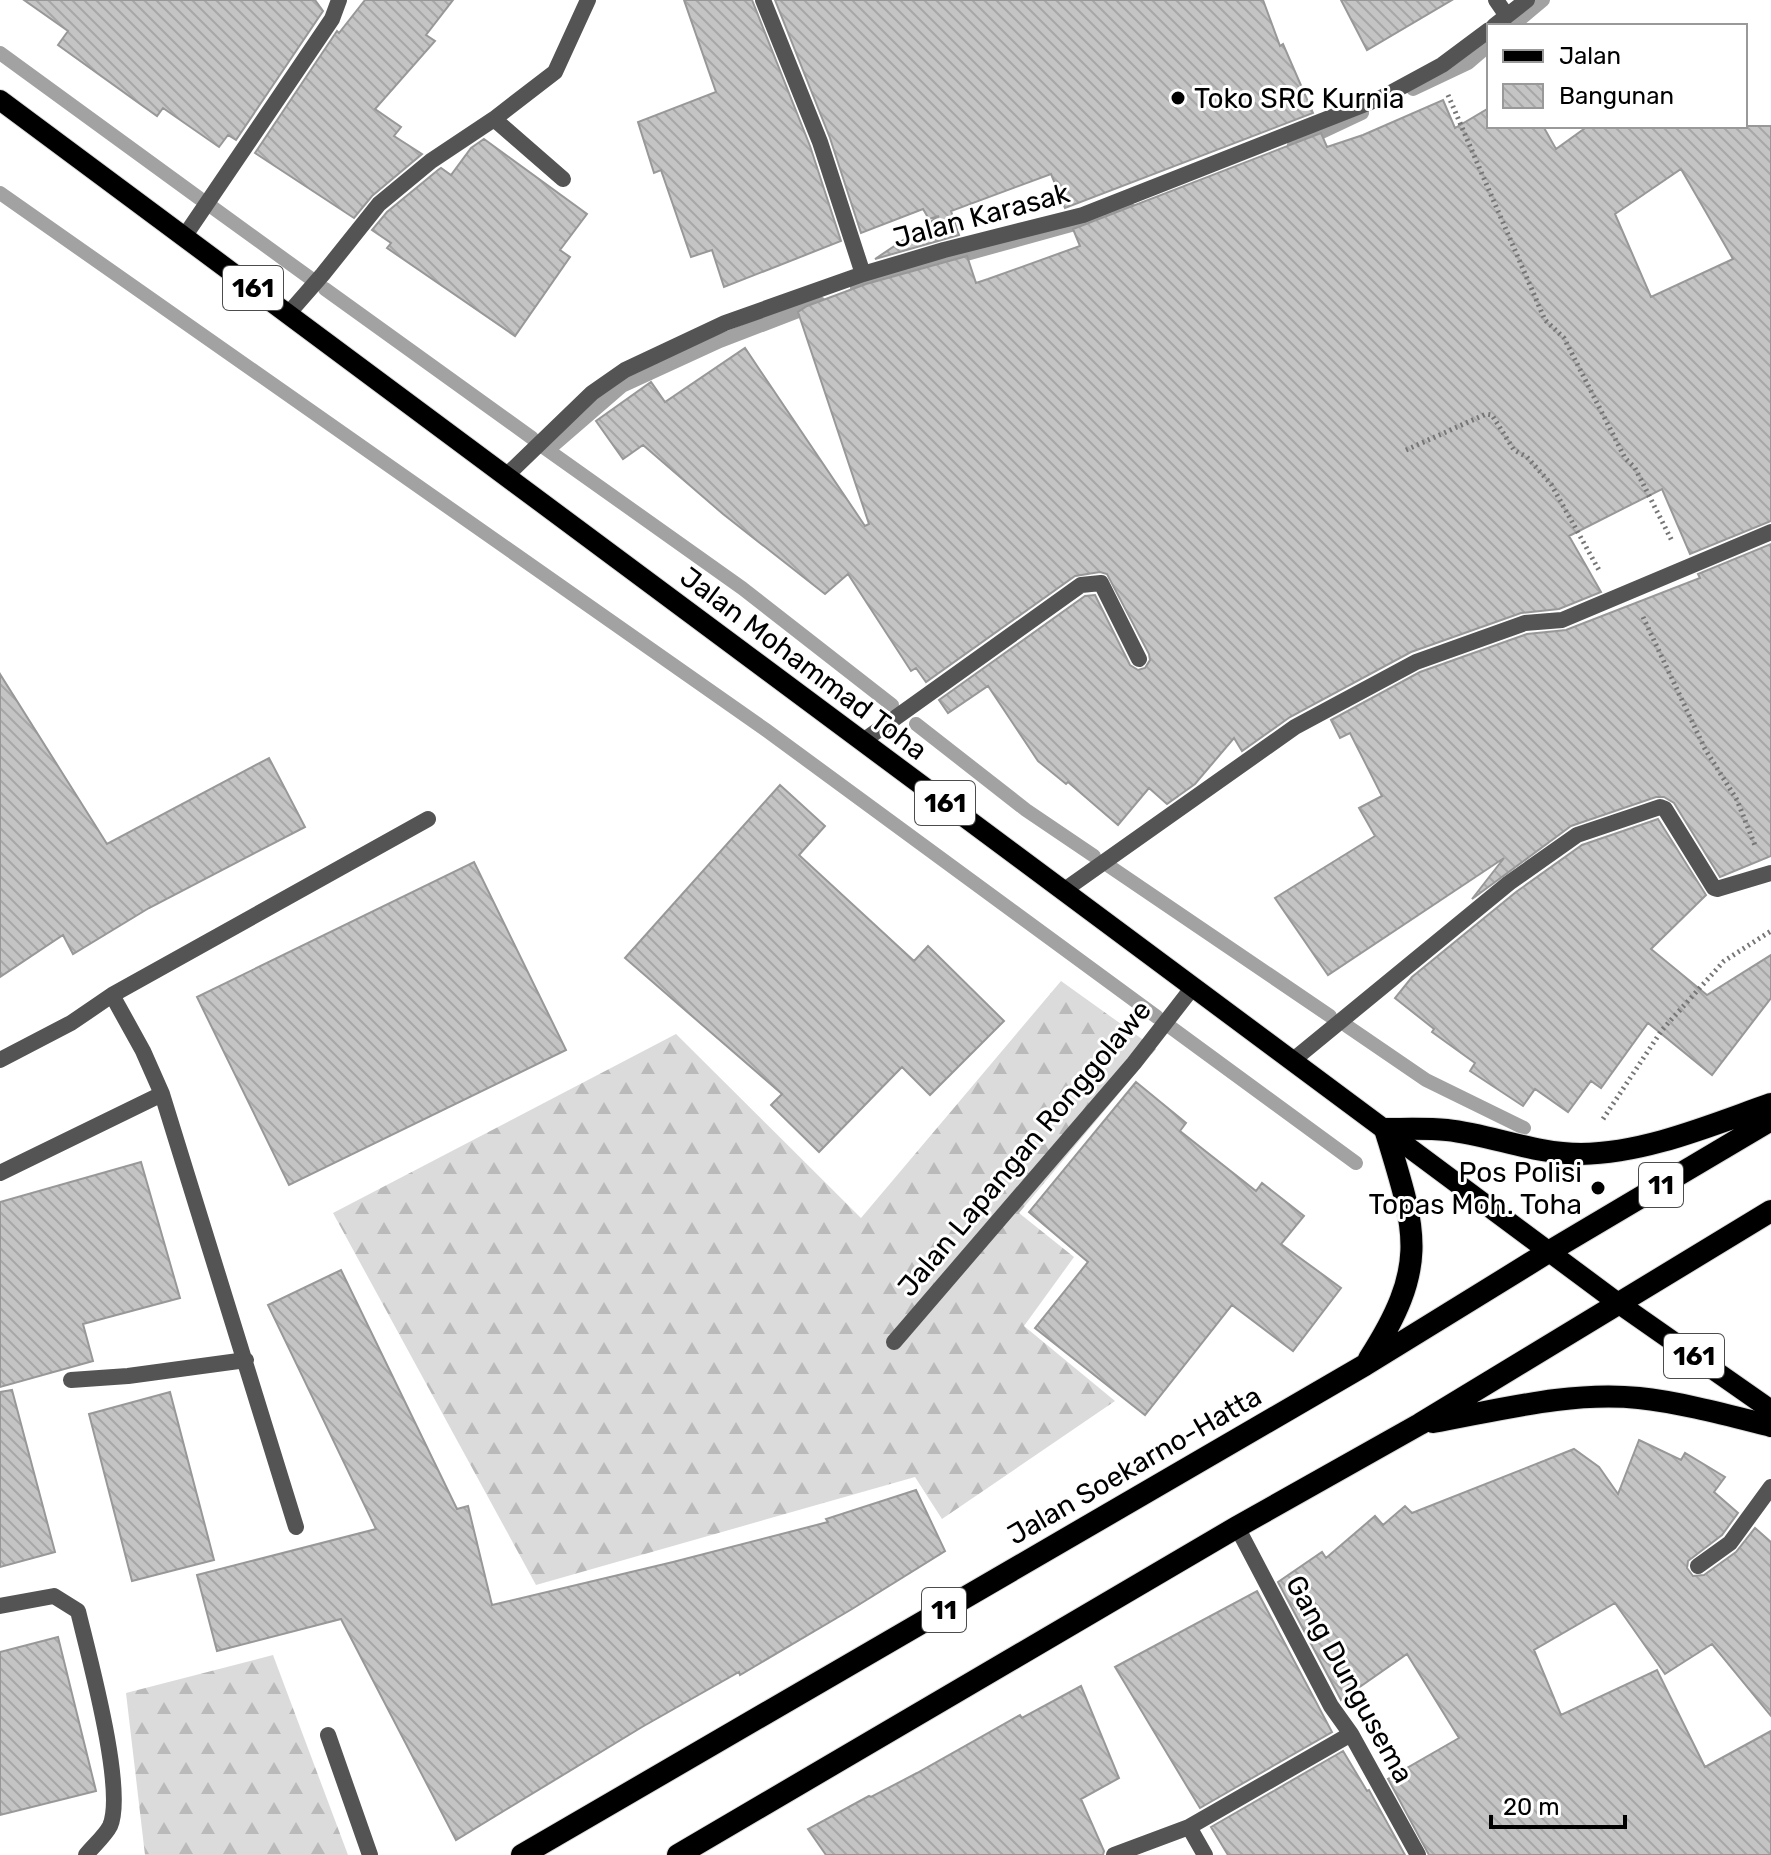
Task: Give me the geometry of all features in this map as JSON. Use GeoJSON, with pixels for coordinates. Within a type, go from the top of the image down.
{"type":"FeatureCollection","features":[{"type":"Feature","properties":{"kind":"highway"},"geometry":{"type":"LineString","coordinates":[[1365,1365],[1393,1320],[1412,1266],[1408,1206],[1385,1129],[1446,1130],[1581,1154],[1625,1149],[1671,1138],[1771,1104]]}},
{"type":"Feature","properties":{"kind":"highway","name":"Jalan Soekarno-Hatta"},"geometry":{"type":"LineString","coordinates":[[522,1855],[1365,1365],[1771,1120]]}},
{"type":"Feature","properties":{"kind":"highway"},"geometry":{"type":"LineString","coordinates":[[678,1855],[1237,1527],[1420,1424],[1771,1211]]}},
{"type":"Feature","properties":{"kind":"highway"},"geometry":{"type":"LineString","coordinates":[[1420,1424],[1547,1401],[1606,1397],[1640,1398],[1771,1426]]}},
{"type":"Feature","properties":{"kind":"main road","name":"Jalan Mohammad Toha"},"geometry":{"type":"LineString","coordinates":[[0,100],[1618,1303],[1771,1410]]}},
{"type":"Feature","properties":{"kind":"street"},"geometry":{"type":"LineString","coordinates":[[184,237],[332,19],[339,0]]}},
{"type":"Feature","properties":{"kind":"street"},"geometry":{"type":"LineString","coordinates":[[288,314],[379,204],[431,161],[494,119],[555,72],[588,0]]}},
{"type":"Feature","properties":{"kind":"street"},"geometry":{"type":"LineString","coordinates":[[763,0],[820,142],[863,274]]}},
{"type":"Feature","properties":{"kind":"street"},"geometry":{"type":"LineString","coordinates":[[1496,0],[1501,21],[1527,0]]}},
{"type":"Feature","properties":{"kind":"street","name":"Jalan Karasak"},"geometry":{"type":"LineString","coordinates":[[506,476],[592,393],[625,370],[725,323],[863,274],[1083,215],[1383,97],[1436,68],[1487,31]]}},
{"type":"Feature","properties":{"kind":"street"},"geometry":{"type":"LineString","coordinates":[[494,119],[563,179]]}},
{"type":"Feature","properties":{"kind":"street"},"geometry":{"type":"LineString","coordinates":[[1063,891],[1295,727],[1416,662],[1525,623],[1562,620],[1771,532]]}},
{"type":"Feature","properties":{"kind":"street"},"geometry":{"type":"LineString","coordinates":[[863,741],[1081,585],[1101,583],[1139,659]]}},
{"type":"Feature","properties":{"kind":"street"},"geometry":{"type":"LineString","coordinates":[[1292,1061],[1509,883],[1577,835],[1660,807],[1665,809],[1714,888],[1769,873]]}},
{"type":"Feature","properties":{"kind":"street"},"geometry":{"type":"LineString","coordinates":[[0,1060],[71,1023],[112,995],[428,819]]}},
{"type":"Feature","properties":{"kind":"street","name":"Jalan Lapangan Ronggolawe"},"geometry":{"type":"LineString","coordinates":[[894,1342],[1134,1063],[1193,987]]}},
{"type":"Feature","properties":{"kind":"street"},"geometry":{"type":"LineString","coordinates":[[112,995],[143,1051],[162,1094],[296,1527]]}},
{"type":"Feature","properties":{"kind":"street"},"geometry":{"type":"LineString","coordinates":[[0,1173],[162,1094]]}},
{"type":"Feature","properties":{"kind":"street"},"geometry":{"type":"LineString","coordinates":[[71,1380],[128,1376],[246,1360]]}},
{"type":"Feature","properties":{"kind":"street"},"geometry":{"type":"LineString","coordinates":[[1698,1566],[1730,1543],[1771,1487]]}},
{"type":"Feature","properties":{"kind":"street","name":"Gang Dungusema"},"geometry":{"type":"LineString","coordinates":[[1237,1527],[1331,1706],[1351,1734],[1418,1855]]}},
{"type":"Feature","properties":{"kind":"street"},"geometry":{"type":"LineString","coordinates":[[0,1606],[54,1596],[78,1611],[98,1695],[115,1792],[110,1826],[86,1855]]}},
{"type":"Feature","properties":{"kind":"street"},"geometry":{"type":"LineString","coordinates":[[1114,1855],[1189,1827],[1351,1734]]}},
{"type":"Feature","properties":{"kind":"street"},"geometry":{"type":"LineString","coordinates":[[328,1735],[370,1855]]}},
{"type":"Feature","properties":{"kind":"street"},"geometry":{"type":"LineString","coordinates":[[1189,1827],[1205,1855]]}},
{"type":"Feature","properties":{"kind":"path"},"geometry":{"type":"LineString","coordinates":[[1436,68],[1545,320],[1564,338],[1625,458],[1635,468],[1686,567]]}},
{"type":"Feature","properties":{"kind":"path"},"geometry":{"type":"LineString","coordinates":[[1406,450],[1486,414],[1492,415],[1514,450],[1527,457],[1551,484],[1614,597]]}},
{"type":"Feature","properties":{"kind":"path"},"geometry":{"type":"LineString","coordinates":[[1631,590],[1705,749],[1737,800],[1769,873]]}},
{"type":"Feature","properties":{"kind":"path"},"geometry":{"type":"LineString","coordinates":[[1581,1154],[1662,1030],[1724,961],[1771,931]]}},
{"type":"Feature","properties":{"kind":"green space"},"geometry":{"type":"Polygon","coordinates":[[[1061,981],[1156,1049],[1019,1213],[1074,1257],[1024,1326],[1115,1401],[942,1519],[915,1477],[536,1585],[333,1213],[676,1034],[861,1218],[1061,981]]]}},
{"type":"Feature","properties":{"kind":"green space"},"geometry":{"type":"Polygon","coordinates":[[[273,1655],[348,1855],[145,1855],[126,1693],[273,1655]]]}},
{"type":"Feature","properties":{"kind":"building"},"geometry":{"type":"Polygon","coordinates":[[[24,0],[315,0],[323,11],[236,140],[228,135],[219,147],[163,108],[157,116],[58,45],[68,31],[24,0]]]}},
{"type":"Feature","properties":{"kind":"building"},"geometry":{"type":"Polygon","coordinates":[[[365,0],[453,0],[426,35],[435,41],[375,109],[401,127],[394,136],[422,154],[372,196],[354,218],[255,153],[337,31],[339,33],[365,0]]]}},
{"type":"Feature","properties":{"kind":"building"},"geometry":{"type":"Polygon","coordinates":[[[684,0],[752,0],[810,146],[841,241],[724,287],[712,250],[691,257],[661,170],[654,173],[638,122],[716,92],[684,0]]]}},
{"type":"Feature","properties":{"kind":"building"},"geometry":{"type":"Polygon","coordinates":[[[775,0],[1263,0],[1280,46],[1283,44],[1313,113],[1065,208],[1051,174],[951,211],[959,235],[875,259],[939,216],[929,219],[923,209],[861,233],[830,138],[775,0]]]}},
{"type":"Feature","properties":{"kind":"building"},"geometry":{"type":"Polygon","coordinates":[[[1341,0],[1452,0],[1367,50],[1341,0]]]}},
{"type":"Feature","properties":{"kind":"building"},"geometry":{"type":"Polygon","coordinates":[[[1443,100],[1455,128],[1487,109],[1487,128],[1544,128],[1556,149],[1585,128],[1771,126],[1771,521],[1690,554],[1662,489],[1569,536],[1601,592],[1559,609],[1521,613],[1411,652],[1290,717],[1242,751],[1234,738],[1195,784],[1167,804],[1149,788],[1118,825],[1038,761],[988,686],[948,713],[939,700],[1085,596],[1095,595],[1130,665],[1138,670],[1145,668],[1150,660],[1149,654],[1107,574],[1100,572],[1075,576],[926,682],[916,668],[911,671],[848,574],[825,594],[723,514],[643,445],[623,459],[596,421],[651,382],[665,402],[745,348],[865,526],[869,524],[798,312],[866,284],[967,256],[976,283],[1080,246],[1073,229],[1321,133],[1327,147],[1443,100]],[[1681,169],[1615,214],[1651,297],[1733,259],[1681,169]]]}},
{"type":"Feature","properties":{"kind":"building"},"geometry":{"type":"Polygon","coordinates":[[[484,139],[587,214],[560,250],[570,257],[515,336],[387,248],[391,243],[372,230],[387,212],[438,170],[441,168],[451,175],[471,148],[484,139]]]}},
{"type":"Feature","properties":{"kind":"building"},"geometry":{"type":"Polygon","coordinates":[[[1771,544],[1771,856],[1720,877],[1674,803],[1664,797],[1656,797],[1571,826],[1472,899],[1504,858],[1328,975],[1275,898],[1375,836],[1359,808],[1382,796],[1350,733],[1340,738],[1331,720],[1420,672],[1527,634],[1566,630],[1700,578],[1698,574],[1771,544]]]}},
{"type":"Feature","properties":{"kind":"building"},"geometry":{"type":"Polygon","coordinates":[[[0,674],[107,844],[269,758],[305,827],[149,908],[73,954],[63,935],[0,977],[0,674]]]}},
{"type":"Feature","properties":{"kind":"building"},"geometry":{"type":"Polygon","coordinates":[[[780,785],[825,826],[799,855],[914,961],[928,946],[1004,1021],[930,1095],[902,1067],[819,1152],[771,1105],[782,1094],[625,958],[780,785]]]}},
{"type":"Feature","properties":{"kind":"building"},"geometry":{"type":"Polygon","coordinates":[[[1658,819],[1706,895],[1651,949],[1707,995],[1771,955],[1771,998],[1712,1075],[1648,1023],[1601,1088],[1591,1081],[1568,1112],[1535,1089],[1523,1106],[1470,1071],[1475,1063],[1432,1032],[1434,1029],[1395,998],[1412,977],[1516,892],[1582,845],[1658,819]]]}},
{"type":"Feature","properties":{"kind":"building"},"geometry":{"type":"Polygon","coordinates":[[[474,862],[566,1050],[289,1185],[197,997],[474,862]]]}},
{"type":"Feature","properties":{"kind":"building"},"geometry":{"type":"Polygon","coordinates":[[[1136,1082],[1186,1123],[1180,1131],[1256,1191],[1262,1183],[1304,1216],[1281,1244],[1341,1288],[1293,1351],[1232,1305],[1145,1415],[1035,1328],[1088,1262],[1029,1212],[1136,1082]]]}},
{"type":"Feature","properties":{"kind":"building"},"geometry":{"type":"Polygon","coordinates":[[[141,1162],[180,1298],[83,1324],[93,1361],[0,1387],[0,1202],[141,1162]]]}},
{"type":"Feature","properties":{"kind":"building"},"geometry":{"type":"Polygon","coordinates":[[[341,1270],[457,1509],[468,1506],[492,1605],[828,1522],[826,1519],[916,1490],[945,1551],[740,1675],[739,1672],[642,1727],[456,1840],[341,1619],[217,1651],[197,1575],[376,1529],[268,1305],[341,1270]]]}},
{"type":"Feature","properties":{"kind":"building"},"geometry":{"type":"Polygon","coordinates":[[[12,1390],[55,1552],[0,1567],[0,1392],[12,1390]]]}},
{"type":"Feature","properties":{"kind":"building"},"geometry":{"type":"Polygon","coordinates":[[[170,1392],[214,1560],[132,1581],[89,1414],[170,1392]]]}},
{"type":"Feature","properties":{"kind":"building"},"geometry":{"type":"Polygon","coordinates":[[[1639,1440],[1681,1460],[1685,1453],[1725,1477],[1714,1492],[1738,1513],[1722,1535],[1688,1561],[1687,1568],[1693,1576],[1704,1575],[1736,1552],[1755,1528],[1771,1542],[1771,1716],[1712,1644],[1665,1674],[1615,1603],[1534,1650],[1561,1715],[1657,1670],[1705,1767],[1771,1731],[1771,1855],[1429,1855],[1388,1779],[1459,1738],[1407,1654],[1341,1700],[1278,1582],[1322,1552],[1326,1558],[1375,1516],[1383,1525],[1405,1506],[1412,1513],[1574,1449],[1599,1467],[1618,1494],[1639,1440]]]}},
{"type":"Feature","properties":{"kind":"building"},"geometry":{"type":"Polygon","coordinates":[[[1257,1591],[1332,1732],[1200,1808],[1115,1667],[1257,1591]]]}},
{"type":"Feature","properties":{"kind":"building"},"geometry":{"type":"Polygon","coordinates":[[[58,1637],[96,1791],[0,1815],[0,1652],[58,1637]]]}},
{"type":"Feature","properties":{"kind":"building"},"geometry":{"type":"Polygon","coordinates":[[[1081,1686],[1119,1778],[1081,1799],[1103,1855],[826,1855],[808,1829],[1020,1715],[1022,1718],[1081,1686]]]}},
{"type":"Feature","properties":{"kind":"building"},"geometry":{"type":"Polygon","coordinates":[[[1343,1751],[1405,1855],[1228,1855],[1211,1827],[1343,1751]]]}},
{"type":"Feature","properties":{"kind":"waterway"},"geometry":{"type":"LineString","coordinates":[[1514,24],[1543,0]]}},
{"type":"Feature","properties":{"kind":"waterway"},"geometry":{"type":"LineString","coordinates":[[1413,89],[1468,63],[1487,47]]}},
{"type":"Feature","properties":{"kind":"waterway"},"geometry":{"type":"LineString","coordinates":[[0,53],[199,198]]}},
{"type":"Feature","properties":{"kind":"waterway"},"geometry":{"type":"LineString","coordinates":[[1294,145],[1362,113]]}},
{"type":"Feature","properties":{"kind":"waterway"},"geometry":{"type":"LineString","coordinates":[[0,193],[766,730],[1157,1017]]}},
{"type":"Feature","properties":{"kind":"waterway"},"geometry":{"type":"LineString","coordinates":[[212,207],[310,278]]}},
{"type":"Feature","properties":{"kind":"waterway"},"geometry":{"type":"LineString","coordinates":[[857,288],[894,274],[1129,209]]}},
{"type":"Feature","properties":{"kind":"waterway"},"geometry":{"type":"LineString","coordinates":[[325,289],[532,438]]}},
{"type":"Feature","properties":{"kind":"waterway"},"geometry":{"type":"LineString","coordinates":[[548,450],[622,386],[720,341],[819,303]]}},
{"type":"Feature","properties":{"kind":"waterway"},"geometry":{"type":"LineString","coordinates":[[542,446],[742,588],[892,705]]}},
{"type":"Feature","properties":{"kind":"waterway"},"geometry":{"type":"LineString","coordinates":[[916,724],[1026,810],[1094,856]]}},
{"type":"Feature","properties":{"kind":"waterway"},"geometry":{"type":"LineString","coordinates":[[1109,866],[1330,1016]]}},
{"type":"Feature","properties":{"kind":"waterway"},"geometry":{"type":"LineString","coordinates":[[1169,1026],[1356,1163]]}},
{"type":"Feature","properties":{"kind":"waterway"},"geometry":{"type":"LineString","coordinates":[[1347,1026],[1426,1080],[1524,1128]]}},
{"type":"Feature","properties":{"kind":"place","name":"Toko SRC Kurnia"},"geometry":{"type":"Point","coordinates":[1178,98]}},
{"type":"Feature","properties":{"kind":"place","name":"Pos Polisi Topas Moh. Toha"},"geometry":{"type":"Point","coordinates":[1598,1188]}}]}
